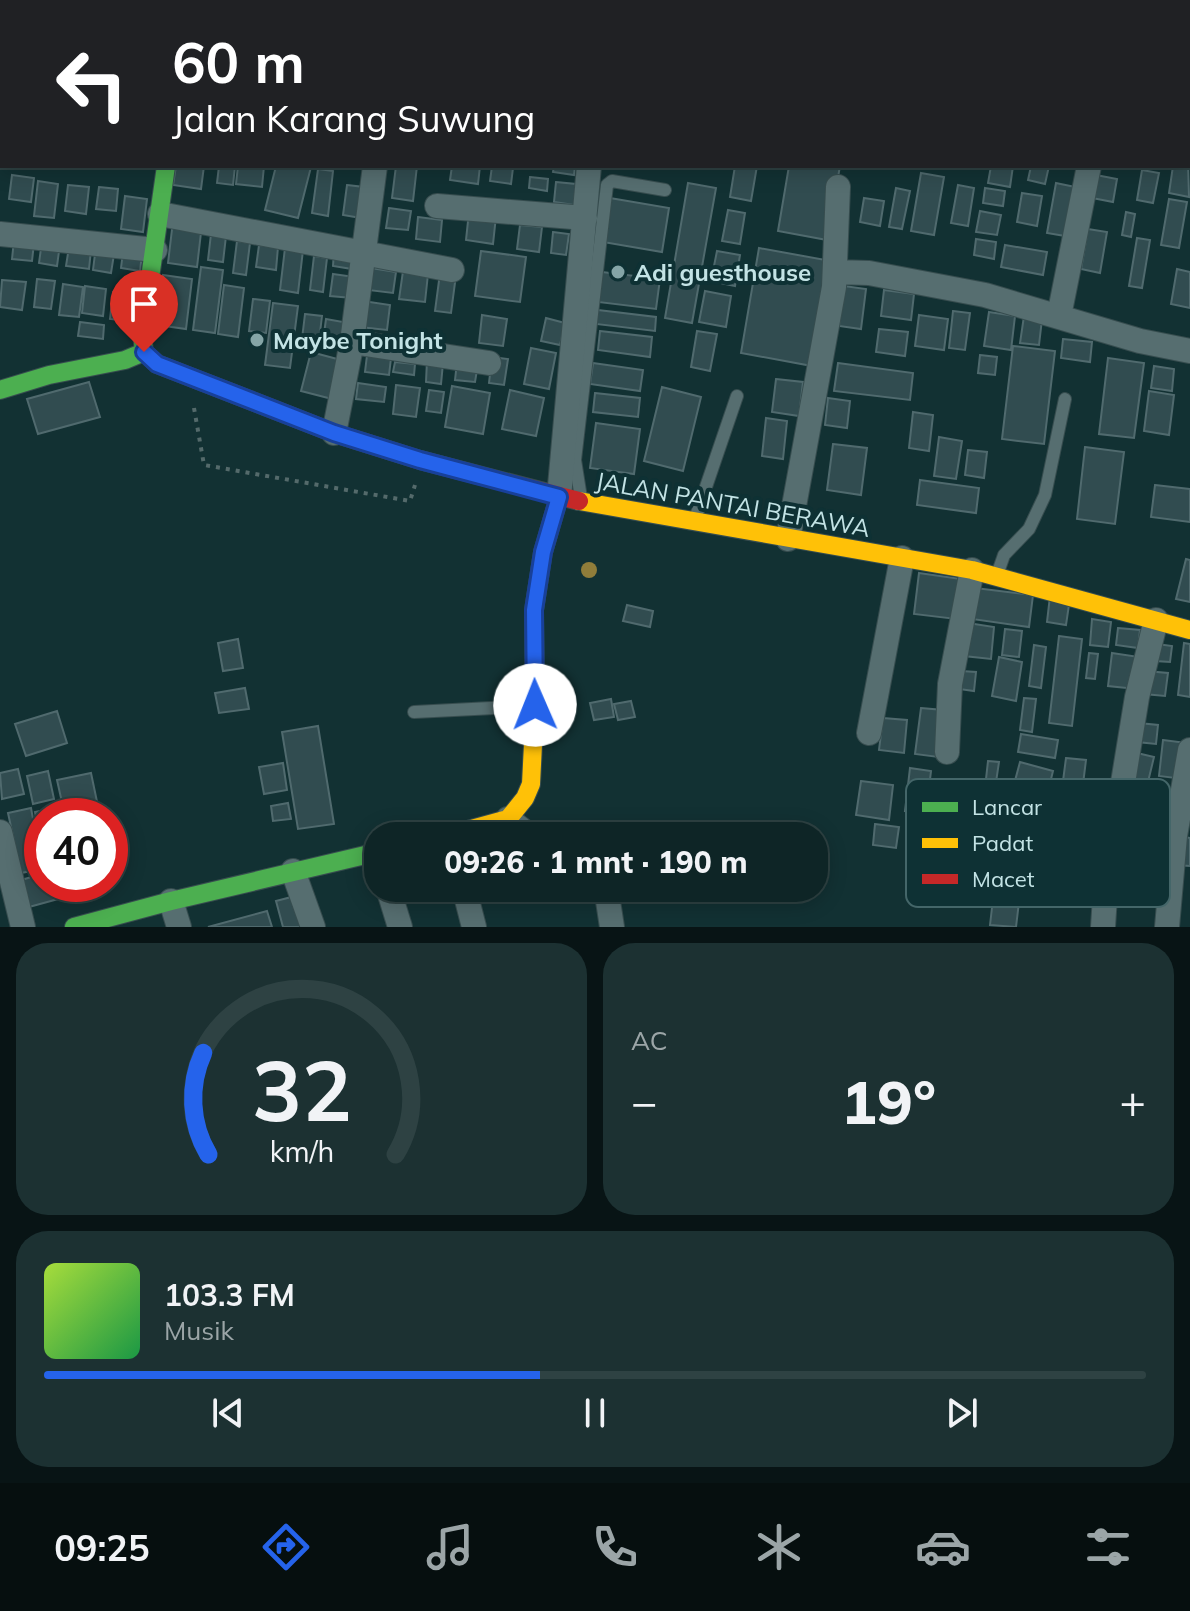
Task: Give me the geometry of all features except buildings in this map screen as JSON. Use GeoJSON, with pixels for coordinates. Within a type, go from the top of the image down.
{"type":"FeatureCollection","features":[{"type":"Feature","properties":{"kind":"street"},"geometry":{"type":"LineString","coordinates":[[166,168],[142,334],[144,352],[157,364],[334,433],[420,460],[570,499],[589,168]]}},
{"type":"Feature","properties":{"kind":"street"},"geometry":{"type":"LineString","coordinates":[[334,433],[352,342],[375,168]]}},
{"type":"Feature","properties":{"kind":"street"},"geometry":{"type":"LineString","coordinates":[[1059,316],[1089,168]]}},
{"type":"Feature","properties":{"kind":"street"},"geometry":{"type":"LineString","coordinates":[[788,539],[835,272],[838,187]]}},
{"type":"Feature","properties":{"kind":"street"},"geometry":{"type":"LineString","coordinates":[[437,206],[585,218]]}},
{"type":"Feature","properties":{"kind":"street"},"geometry":{"type":"LineString","coordinates":[[160,214],[452,270]]}},
{"type":"Feature","properties":{"kind":"street"},"geometry":{"type":"LineString","coordinates":[[0,234],[155,250]]}},
{"type":"Feature","properties":{"kind":"street"},"geometry":{"type":"LineString","coordinates":[[835,272],[869,273],[985,295],[1140,341],[1190,351]]}},
{"type":"Feature","properties":{"kind":"street"},"geometry":{"type":"LineString","coordinates":[[352,342],[489,363]]}},
{"type":"Feature","properties":{"kind":"street"},"geometry":{"type":"LineString","coordinates":[[0,390],[49,375],[125,360],[144,352]]}},
{"type":"Feature","properties":{"kind":"street","name":"JALAN PANTAI BERAWA"},"geometry":{"type":"LineString","coordinates":[[508,819],[525,798],[531,784],[535,705],[534,610],[543,552],[570,499],[972,570],[1190,630]]}},
{"type":"Feature","properties":{"kind":"street"},"geometry":{"type":"LineString","coordinates":[[869,733],[902,558]]}},
{"type":"Feature","properties":{"kind":"street"},"geometry":{"type":"LineString","coordinates":[[947,752],[950,684],[972,570]]}},
{"type":"Feature","properties":{"kind":"street"},"geometry":{"type":"LineString","coordinates":[[1124,779],[1137,697],[1156,620]]}},
{"type":"Feature","properties":{"kind":"street"},"geometry":{"type":"LineString","coordinates":[[1170,893],[1175,836],[1190,750]]}},
{"type":"Feature","properties":{"kind":"street"},"geometry":{"type":"LineString","coordinates":[[498,822],[508,819],[512,822]]}},
{"type":"Feature","properties":{"kind":"street"},"geometry":{"type":"LineString","coordinates":[[0,832],[23,927]]}},
{"type":"Feature","properties":{"kind":"street"},"geometry":{"type":"LineString","coordinates":[[74,927],[129,920],[171,901],[364,856]]}},
{"type":"Feature","properties":{"kind":"street"},"geometry":{"type":"LineString","coordinates":[[293,871],[313,927]]}},
{"type":"Feature","properties":{"kind":"street"},"geometry":{"type":"LineString","coordinates":[[171,901],[179,927]]}},
{"type":"Feature","properties":{"kind":"street"},"geometry":{"type":"LineString","coordinates":[[392,902],[400,927]]}},
{"type":"Feature","properties":{"kind":"street"},"geometry":{"type":"LineString","coordinates":[[468,902],[474,927]]}},
{"type":"Feature","properties":{"kind":"street"},"geometry":{"type":"LineString","coordinates":[[608,902],[612,927]]}},
{"type":"Feature","properties":{"kind":"street"},"geometry":{"type":"LineString","coordinates":[[1103,927],[1104,907]]}},
{"type":"Feature","properties":{"kind":"street"},"geometry":{"type":"LineString","coordinates":[[1167,927],[1169,907]]}},
{"type":"Feature","properties":{"kind":"lane"},"geometry":{"type":"LineString","coordinates":[[570,499],[607,185],[612,181],[665,190]]}},
{"type":"Feature","properties":{"kind":"lane"},"geometry":{"type":"LineString","coordinates":[[694,522],[737,396]]}},
{"type":"Feature","properties":{"kind":"lane"},"geometry":{"type":"LineString","coordinates":[[996,577],[1004,555],[1029,529],[1045,495],[1065,399]]}},
{"type":"Feature","properties":{"kind":"lane"},"geometry":{"type":"LineString","coordinates":[[414,712],[535,705]]}},
{"type":"Feature","properties":{"kind":"path"},"geometry":{"type":"LineString","coordinates":[[192,378],[204,465],[410,501],[420,460]]}},
{"type":"Feature","properties":{"kind":"traffic: fast"},"geometry":{"type":"LineString","coordinates":[[144,352],[142,334],[166,168]]}},
{"type":"Feature","properties":{"kind":"traffic: fast"},"geometry":{"type":"LineString","coordinates":[[0,390],[49,375],[125,360],[144,352]]}},
{"type":"Feature","properties":{"kind":"traffic: fast"},"geometry":{"type":"LineString","coordinates":[[74,927],[364,855]]}},
{"type":"Feature","properties":{"kind":"traffic: slow"},"geometry":{"type":"LineString","coordinates":[[497,822],[508,819],[525,798],[531,784],[535,705],[534,610],[543,552],[559,497]]}},
{"type":"Feature","properties":{"kind":"traffic: slow"},"geometry":{"type":"LineString","coordinates":[[579,501],[972,570],[1190,630]]}},
{"type":"Feature","properties":{"kind":"traffic: jam"},"geometry":{"type":"LineString","coordinates":[[144,352],[157,364],[334,433],[420,460],[579,501]]}},
{"type":"Feature","properties":{"kind":"place","name":"Adi guesthouse"},"geometry":{"type":"Point","coordinates":[618,272]}},
{"type":"Feature","properties":{"kind":"place","name":"Maybe Tonight"},"geometry":{"type":"Point","coordinates":[257,340]}},
{"type":"Feature","properties":{"kind":"route"},"geometry":{"type":"LineString","coordinates":[[144,352],[157,364],[334,433],[420,460],[559,497],[543,552],[534,610],[535,705]]}}]}
